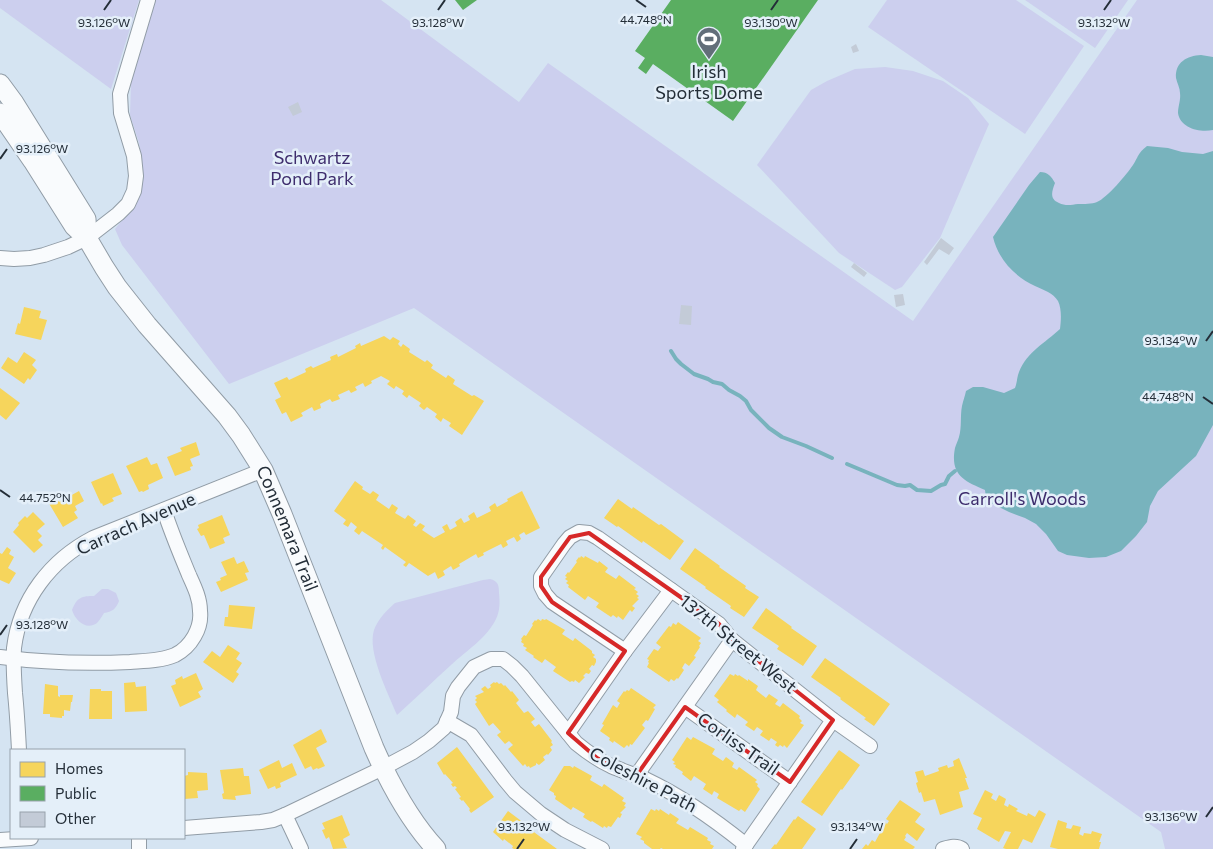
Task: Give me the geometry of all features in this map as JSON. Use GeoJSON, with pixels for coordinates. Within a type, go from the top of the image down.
{"type":"FeatureCollection","features":[{"type":"Feature","properties":{"kind":"street"},"geometry":{"type":"LineString","coordinates":[[0,258],[44,256],[68,247],[87,238],[128,204],[134,191],[136,176],[134,156],[121,113],[120,94],[148,0]]}},
{"type":"Feature","properties":{"kind":"street","name":"Connemara Trail"},"geometry":{"type":"LineString","coordinates":[[0,84],[14,103],[86,219],[87,238]]}},
{"type":"Feature","properties":{"kind":"street","name":"Connemara Trail"},"geometry":{"type":"LineString","coordinates":[[0,113],[74,226],[87,238],[122,293],[147,325],[227,416],[263,470],[383,768],[408,813],[436,849]]}},
{"type":"Feature","properties":{"kind":"street","name":"Carrach Avenue"},"geometry":{"type":"LineString","coordinates":[[19,749],[7,658],[26,605],[38,584],[54,565],[78,546],[101,535],[263,470]]}},
{"type":"Feature","properties":{"kind":"street"},"geometry":{"type":"LineString","coordinates":[[7,658],[63,663],[104,663],[155,660],[184,649],[199,627],[200,610],[196,592],[164,510]]}},
{"type":"Feature","properties":{"kind":"street","name":"137th Street West"},"geometry":{"type":"LineString","coordinates":[[625,651],[552,602],[541,586],[541,577],[550,564],[570,537],[579,532],[589,533],[598,538],[719,624],[732,640],[870,746]]}},
{"type":"Feature","properties":{"kind":"street"},"geometry":{"type":"LineString","coordinates":[[568,733],[625,651],[671,590]]}},
{"type":"Feature","properties":{"kind":"street"},"geometry":{"type":"LineString","coordinates":[[636,776],[732,640]]}},
{"type":"Feature","properties":{"kind":"street","name":"Coleshire Path"},"geometry":{"type":"LineString","coordinates":[[185,828],[273,820],[383,768],[413,752],[444,728],[451,712],[453,696],[474,668],[491,659],[503,659],[522,676],[576,743],[610,766],[646,780],[698,809],[745,847]]}},
{"type":"Feature","properties":{"kind":"street","name":"Corliss Trail"},"geometry":{"type":"LineString","coordinates":[[685,707],[790,782]]}},
{"type":"Feature","properties":{"kind":"street"},"geometry":{"type":"LineString","coordinates":[[745,847],[834,720]]}},
{"type":"Feature","properties":{"kind":"street"},"geometry":{"type":"LineString","coordinates":[[447,721],[471,735],[515,792],[541,814],[565,830],[602,849]]}},
{"type":"Feature","properties":{"kind":"street"},"geometry":{"type":"LineString","coordinates":[[285,815],[301,849]]}},
{"type":"Feature","properties":{"kind":"highlighted area"},"geometry":{"type":"Polygon","coordinates":[[[589,533],[719,624],[732,640],[833,720],[790,782],[685,707],[636,776],[597,758],[568,733],[625,651],[552,602],[541,586],[541,577],[570,537],[589,533]]]}},
{"type":"Feature","properties":{"kind":"green space"},"geometry":{"type":"Polygon","coordinates":[[[0,0],[139,0],[111,89],[0,8],[0,0]]]}},
{"type":"Feature","properties":{"kind":"green space"},"geometry":{"type":"Polygon","coordinates":[[[155,0],[381,0],[519,102],[548,63],[913,321],[1137,0],[1213,0],[1213,849],[1165,849],[1161,832],[414,308],[229,384],[122,245],[115,229],[137,202],[143,169],[139,143],[130,115],[131,81],[155,0]]]}},
{"type":"Feature","properties":{"kind":"green space"},"geometry":{"type":"Polygon","coordinates":[[[887,0],[1016,0],[1084,46],[1025,134],[868,27],[887,0]]]}},
{"type":"Feature","properties":{"kind":"green space"},"geometry":{"type":"Polygon","coordinates":[[[1025,0],[1128,0],[1095,48],[1025,0]]]}},
{"type":"Feature","properties":{"kind":"green space"},"geometry":{"type":"Polygon","coordinates":[[[885,67],[913,71],[943,81],[968,98],[989,124],[940,238],[902,287],[895,290],[839,253],[757,165],[811,90],[855,69],[885,67]]]}},
{"type":"Feature","properties":{"kind":"green space"},"geometry":{"type":"Polygon","coordinates":[[[490,579],[495,581],[499,588],[500,600],[498,613],[492,626],[476,644],[397,715],[379,672],[373,649],[374,630],[380,618],[395,603],[490,579]]]}},
{"type":"Feature","properties":{"kind":"green space"},"geometry":{"type":"Polygon","coordinates":[[[102,589],[108,589],[116,593],[119,601],[117,606],[111,611],[104,613],[98,622],[93,625],[85,625],[78,621],[72,610],[76,602],[83,597],[94,596],[102,589]]]}},
{"type":"Feature","properties":{"kind":"shaded area"},"geometry":{"type":"Polygon","coordinates":[[[1201,55],[1213,57],[1213,130],[1208,131],[1197,130],[1187,126],[1182,122],[1178,113],[1180,89],[1176,72],[1180,64],[1187,58],[1201,55]]]}},
{"type":"Feature","properties":{"kind":"shaded area"},"geometry":{"type":"Polygon","coordinates":[[[1147,146],[1203,154],[1213,151],[1213,425],[1196,456],[1158,491],[1150,506],[1147,522],[1121,551],[1106,557],[1089,558],[1067,555],[1058,551],[1036,524],[991,503],[986,498],[985,490],[965,480],[956,470],[954,464],[955,448],[960,433],[961,410],[966,391],[973,387],[983,387],[1004,393],[1015,388],[1022,365],[1037,348],[1060,329],[1061,311],[1056,298],[1014,272],[1003,260],[993,237],[1040,172],[1052,178],[1055,183],[1052,195],[1061,204],[1095,203],[1106,196],[1147,146]]]}},
{"type":"Feature","properties":{"kind":"building: Homes"},"geometry":{"type":"Polygon","coordinates":[[[24,307],[41,311],[39,318],[47,320],[41,340],[15,334],[18,323],[20,324],[24,307]]]}},
{"type":"Feature","properties":{"kind":"building: Homes"},"geometry":{"type":"Polygon","coordinates":[[[384,336],[390,340],[393,337],[400,341],[398,344],[401,347],[403,344],[410,349],[409,352],[425,362],[427,360],[433,365],[431,368],[446,378],[448,375],[455,380],[453,384],[484,401],[462,435],[449,426],[451,423],[443,418],[441,422],[435,417],[437,414],[427,407],[424,410],[419,406],[421,403],[409,395],[407,398],[402,394],[404,391],[396,386],[394,389],[387,384],[390,381],[381,376],[371,381],[372,383],[365,387],[363,383],[355,387],[357,390],[351,393],[349,390],[338,395],[340,399],[332,402],[330,399],[320,404],[321,408],[314,411],[312,407],[301,413],[303,416],[291,422],[286,412],[282,414],[275,400],[281,397],[274,383],[287,377],[289,380],[306,372],[305,369],[311,366],[313,368],[331,360],[330,357],[337,354],[338,357],[356,348],[355,346],[360,343],[361,346],[384,336]]]}},
{"type":"Feature","properties":{"kind":"building: Homes"},"geometry":{"type":"Polygon","coordinates":[[[24,352],[36,360],[32,365],[37,370],[30,380],[28,378],[24,384],[1,368],[8,357],[17,363],[24,352]]]}},
{"type":"Feature","properties":{"kind":"building: Homes"},"geometry":{"type":"Polygon","coordinates":[[[0,388],[20,403],[6,420],[0,415],[0,388]]]}},
{"type":"Feature","properties":{"kind":"building: Homes"},"geometry":{"type":"Polygon","coordinates":[[[196,442],[200,455],[190,459],[193,466],[190,467],[191,470],[175,476],[167,457],[182,451],[180,448],[196,442]]]}},
{"type":"Feature","properties":{"kind":"building: Homes"},"geometry":{"type":"Polygon","coordinates":[[[147,457],[151,465],[157,463],[163,478],[148,485],[149,489],[139,492],[126,466],[147,457]]]}},
{"type":"Feature","properties":{"kind":"building: Homes"},"geometry":{"type":"Polygon","coordinates":[[[113,473],[122,494],[112,498],[114,501],[103,506],[91,482],[113,473]]]}},
{"type":"Feature","properties":{"kind":"building: Homes"},"geometry":{"type":"Polygon","coordinates":[[[355,481],[370,494],[373,491],[379,495],[376,500],[389,509],[392,504],[398,508],[395,513],[405,519],[408,515],[416,521],[413,525],[416,527],[420,523],[425,526],[422,530],[434,538],[445,532],[442,527],[447,524],[450,530],[457,526],[455,522],[461,518],[464,523],[470,520],[468,516],[474,512],[477,518],[491,511],[489,507],[495,503],[497,507],[522,491],[540,528],[526,535],[524,532],[519,535],[521,539],[517,542],[514,537],[506,541],[508,545],[503,548],[501,544],[483,553],[484,555],[478,558],[476,554],[453,570],[451,566],[443,571],[445,575],[438,579],[435,572],[428,576],[409,563],[406,567],[403,565],[406,562],[385,547],[383,550],[381,548],[383,545],[362,531],[359,535],[354,531],[357,527],[351,522],[348,527],[343,524],[346,520],[334,511],[355,481]]]}},
{"type":"Feature","properties":{"kind":"building: Homes"},"geometry":{"type":"Polygon","coordinates":[[[79,491],[84,501],[75,506],[77,510],[74,512],[78,518],[63,527],[47,500],[55,496],[59,502],[79,491]]]}},
{"type":"Feature","properties":{"kind":"building: Homes"},"geometry":{"type":"Polygon","coordinates":[[[618,499],[659,525],[661,524],[684,541],[670,560],[643,541],[642,543],[604,518],[618,499]]]}},
{"type":"Feature","properties":{"kind":"building: Homes"},"geometry":{"type":"Polygon","coordinates":[[[33,512],[45,524],[37,531],[42,536],[38,540],[43,545],[34,553],[13,532],[25,516],[27,518],[33,512]]]}},
{"type":"Feature","properties":{"kind":"building: Homes"},"geometry":{"type":"Polygon","coordinates":[[[222,515],[230,535],[223,538],[225,543],[210,549],[204,535],[201,536],[197,529],[199,528],[198,525],[222,515]]]}},
{"type":"Feature","properties":{"kind":"building: Homes"},"geometry":{"type":"Polygon","coordinates":[[[7,547],[11,550],[9,554],[14,557],[8,568],[16,573],[9,584],[0,580],[0,553],[2,554],[7,547]]]}},
{"type":"Feature","properties":{"kind":"building: Homes"},"geometry":{"type":"Polygon","coordinates":[[[695,548],[759,597],[744,617],[680,569],[695,548]]]}},
{"type":"Feature","properties":{"kind":"building: Homes"},"geometry":{"type":"Polygon","coordinates":[[[581,556],[584,558],[585,556],[598,563],[599,561],[608,568],[605,572],[616,579],[619,575],[636,588],[634,589],[638,592],[636,594],[639,596],[637,598],[639,599],[632,606],[635,608],[632,612],[630,610],[623,620],[618,616],[617,618],[613,615],[611,617],[596,607],[599,603],[588,596],[585,600],[568,587],[569,585],[566,583],[568,581],[565,579],[567,577],[565,576],[581,556]]]}},
{"type":"Feature","properties":{"kind":"building: Homes"},"geometry":{"type":"Polygon","coordinates":[[[234,557],[237,564],[244,561],[249,572],[245,573],[248,580],[221,592],[216,582],[227,575],[221,562],[234,557]]]}},
{"type":"Feature","properties":{"kind":"building: Homes"},"geometry":{"type":"Polygon","coordinates":[[[229,605],[255,607],[252,629],[224,626],[225,617],[228,617],[229,605]]]}},
{"type":"Feature","properties":{"kind":"building: Homes"},"geometry":{"type":"Polygon","coordinates":[[[766,608],[817,646],[803,666],[777,649],[779,646],[752,628],[766,608]]]}},
{"type":"Feature","properties":{"kind":"building: Homes"},"geometry":{"type":"Polygon","coordinates":[[[538,619],[541,621],[546,619],[565,630],[562,634],[573,641],[575,638],[595,655],[593,657],[596,659],[594,666],[592,665],[589,669],[591,671],[589,674],[586,673],[579,683],[575,680],[570,682],[553,671],[556,667],[545,659],[542,663],[525,650],[527,648],[523,646],[524,644],[521,642],[521,639],[524,635],[526,636],[532,624],[538,619]]]}},
{"type":"Feature","properties":{"kind":"building: Homes"},"geometry":{"type":"Polygon","coordinates":[[[678,622],[701,638],[698,641],[701,643],[694,656],[696,657],[689,666],[685,663],[682,668],[684,670],[678,679],[674,681],[671,679],[669,682],[647,667],[649,660],[647,659],[654,649],[658,651],[661,647],[656,643],[669,626],[671,627],[673,623],[676,625],[678,622]]]}},
{"type":"Feature","properties":{"kind":"building: Homes"},"geometry":{"type":"Polygon","coordinates":[[[228,645],[240,653],[236,659],[242,663],[236,672],[239,674],[233,683],[203,662],[212,651],[220,657],[228,645]]]}},
{"type":"Feature","properties":{"kind":"building: Homes"},"geometry":{"type":"Polygon","coordinates":[[[825,658],[890,704],[874,726],[841,698],[811,677],[825,658]]]}},
{"type":"Feature","properties":{"kind":"building: Homes"},"geometry":{"type":"Polygon","coordinates":[[[196,673],[203,689],[198,692],[201,697],[180,707],[171,686],[176,684],[175,680],[182,676],[183,679],[196,673]]]}},
{"type":"Feature","properties":{"kind":"building: Homes"},"geometry":{"type":"Polygon","coordinates":[[[730,674],[734,676],[735,674],[739,675],[748,681],[748,679],[758,686],[756,690],[766,698],[769,694],[778,700],[775,704],[780,707],[783,703],[800,716],[799,718],[802,721],[800,723],[804,725],[787,748],[784,745],[783,747],[780,745],[778,747],[775,745],[777,742],[771,738],[769,741],[760,735],[763,731],[757,727],[754,731],[745,725],[748,722],[737,714],[735,718],[717,702],[719,700],[714,696],[730,674]]]}},
{"type":"Feature","properties":{"kind":"building: Homes"},"geometry":{"type":"Polygon","coordinates":[[[135,682],[136,687],[146,686],[147,711],[125,712],[124,683],[135,682]]]}},
{"type":"Feature","properties":{"kind":"building: Homes"},"geometry":{"type":"Polygon","coordinates":[[[494,682],[505,685],[512,691],[519,700],[516,703],[524,713],[528,711],[535,719],[531,722],[535,727],[539,724],[552,741],[553,745],[550,747],[552,750],[543,757],[545,760],[539,765],[536,763],[536,765],[530,768],[525,764],[523,766],[508,749],[513,745],[509,741],[505,744],[497,735],[501,732],[493,723],[489,726],[475,704],[477,698],[475,696],[484,692],[481,689],[485,686],[488,689],[494,682]]]}},
{"type":"Feature","properties":{"kind":"building: Homes"},"geometry":{"type":"Polygon","coordinates":[[[45,684],[58,686],[58,696],[60,697],[60,695],[73,695],[70,711],[64,710],[62,718],[43,714],[45,684]]]}},
{"type":"Feature","properties":{"kind":"building: Homes"},"geometry":{"type":"Polygon","coordinates":[[[631,688],[656,705],[648,721],[646,720],[642,725],[645,728],[632,745],[630,744],[629,747],[627,745],[624,748],[614,741],[613,743],[609,740],[610,738],[600,731],[613,705],[617,708],[620,703],[617,701],[624,691],[629,691],[631,688]]]}},
{"type":"Feature","properties":{"kind":"building: Homes"},"geometry":{"type":"Polygon","coordinates":[[[90,689],[112,691],[112,719],[89,719],[90,689]]]}},
{"type":"Feature","properties":{"kind":"building: Homes"},"geometry":{"type":"Polygon","coordinates":[[[321,729],[327,742],[316,748],[325,766],[313,770],[311,766],[305,769],[293,745],[321,729]]]}},
{"type":"Feature","properties":{"kind":"building: Homes"},"geometry":{"type":"Polygon","coordinates":[[[687,737],[691,740],[693,737],[715,749],[712,754],[723,761],[726,757],[734,763],[732,767],[737,770],[739,767],[757,780],[755,782],[760,789],[745,812],[741,809],[739,811],[717,798],[719,794],[714,791],[712,795],[703,789],[706,784],[694,776],[691,781],[682,774],[683,772],[675,767],[676,765],[673,764],[675,762],[672,760],[687,737]]]}},
{"type":"Feature","properties":{"kind":"building: Homes"},"geometry":{"type":"Polygon","coordinates":[[[457,747],[494,797],[471,813],[463,800],[459,798],[461,797],[455,789],[457,788],[453,787],[451,784],[453,783],[444,775],[437,763],[457,747]]]}},
{"type":"Feature","properties":{"kind":"building: Homes"},"geometry":{"type":"Polygon","coordinates":[[[839,750],[860,765],[822,816],[801,802],[839,750]]]}},
{"type":"Feature","properties":{"kind":"building: Homes"},"geometry":{"type":"Polygon","coordinates":[[[959,758],[969,789],[959,792],[963,807],[940,815],[935,799],[924,802],[916,783],[918,782],[915,772],[923,770],[925,776],[939,771],[938,768],[947,765],[948,768],[954,766],[953,761],[959,758]]]}},
{"type":"Feature","properties":{"kind":"building: Homes"},"geometry":{"type":"Polygon","coordinates":[[[279,760],[282,768],[292,763],[297,775],[280,783],[281,787],[276,789],[275,786],[268,789],[259,770],[279,760]]]}},
{"type":"Feature","properties":{"kind":"building: Homes"},"geometry":{"type":"Polygon","coordinates":[[[564,766],[573,768],[574,766],[592,776],[590,780],[602,787],[604,784],[624,798],[622,801],[626,803],[624,806],[626,807],[620,813],[622,814],[620,818],[618,817],[611,827],[608,826],[607,828],[604,826],[603,828],[591,822],[583,817],[585,814],[573,807],[571,810],[555,799],[554,793],[549,790],[564,766]]]}},
{"type":"Feature","properties":{"kind":"building: Homes"},"geometry":{"type":"Polygon","coordinates":[[[243,768],[244,776],[249,776],[251,794],[235,796],[236,800],[223,799],[222,794],[224,793],[220,770],[243,768]]]}},
{"type":"Feature","properties":{"kind":"building: Homes"},"geometry":{"type":"Polygon","coordinates":[[[188,772],[207,773],[208,790],[197,791],[198,798],[185,799],[185,776],[188,775],[188,772]]]}},
{"type":"Feature","properties":{"kind":"building: Homes"},"geometry":{"type":"Polygon","coordinates":[[[985,790],[993,794],[991,798],[996,801],[999,795],[1006,799],[1004,805],[1008,807],[1009,804],[1018,809],[1016,811],[1027,816],[1028,813],[1035,817],[1039,810],[1046,814],[1032,843],[1023,839],[1018,849],[1006,849],[1003,848],[1011,832],[1005,831],[999,842],[977,829],[982,818],[973,814],[985,790]]]}},
{"type":"Feature","properties":{"kind":"building: Homes"},"geometry":{"type":"Polygon","coordinates":[[[900,800],[921,814],[915,822],[925,829],[917,841],[907,833],[904,840],[915,847],[913,849],[862,849],[866,844],[868,846],[872,840],[875,842],[885,822],[887,824],[889,821],[886,819],[900,800]]]}},
{"type":"Feature","properties":{"kind":"building: Homes"},"geometry":{"type":"Polygon","coordinates":[[[651,809],[659,811],[660,809],[669,815],[670,813],[679,819],[676,823],[688,830],[690,827],[708,838],[707,840],[711,842],[710,844],[714,846],[712,849],[652,849],[640,839],[642,837],[636,834],[651,809]]]}},
{"type":"Feature","properties":{"kind":"building: Homes"},"geometry":{"type":"Polygon","coordinates":[[[508,811],[557,849],[512,848],[513,846],[504,839],[503,841],[493,832],[508,811]]]}},
{"type":"Feature","properties":{"kind":"building: Homes"},"geometry":{"type":"Polygon","coordinates":[[[342,815],[350,835],[343,839],[347,848],[333,849],[329,837],[326,839],[322,830],[325,829],[322,823],[342,815]]]}},
{"type":"Feature","properties":{"kind":"building: Homes"},"geometry":{"type":"Polygon","coordinates":[[[798,816],[816,829],[802,849],[771,849],[776,845],[798,816]]]}},
{"type":"Feature","properties":{"kind":"building: Homes"},"geometry":{"type":"Polygon","coordinates":[[[1058,820],[1067,823],[1066,828],[1071,829],[1073,825],[1081,827],[1079,834],[1083,836],[1084,833],[1091,834],[1092,831],[1102,834],[1099,849],[1058,849],[1050,847],[1058,820]]]}},
{"type":"Feature","properties":{"kind":"building: Public"},"geometry":{"type":"Polygon","coordinates":[[[455,0],[477,0],[463,10],[455,0]]]}},
{"type":"Feature","properties":{"kind":"building: Public","name":"Irish Sports Dome"},"geometry":{"type":"Polygon","coordinates":[[[671,0],[818,0],[733,121],[653,64],[646,74],[638,68],[645,58],[635,51],[671,0]]]}},
{"type":"Feature","properties":{"kind":"building: Other"},"geometry":{"type":"Polygon","coordinates":[[[856,44],[859,51],[853,53],[851,47],[856,44]]]}},
{"type":"Feature","properties":{"kind":"building: Other"},"geometry":{"type":"Polygon","coordinates":[[[298,102],[302,112],[293,116],[288,107],[298,102]]]}},
{"type":"Feature","properties":{"kind":"building: Other"},"geometry":{"type":"Polygon","coordinates":[[[941,238],[954,248],[949,255],[939,249],[927,265],[924,262],[941,238]]]}},
{"type":"Feature","properties":{"kind":"building: Other"},"geometry":{"type":"Polygon","coordinates":[[[854,263],[867,273],[864,277],[851,267],[854,263]]]}},
{"type":"Feature","properties":{"kind":"building: Other"},"geometry":{"type":"Polygon","coordinates":[[[903,294],[905,305],[896,307],[894,295],[903,294]]]}},
{"type":"Feature","properties":{"kind":"building: Other"},"geometry":{"type":"Polygon","coordinates":[[[681,305],[692,306],[691,325],[679,324],[681,305]]]}},
{"type":"Feature","properties":{"kind":"waterway"},"geometry":{"type":"LineString","coordinates":[[671,351],[676,359],[694,374],[722,384],[740,396],[769,428],[782,437],[832,458]]}},
{"type":"Feature","properties":{"kind":"waterway"},"geometry":{"type":"LineString","coordinates":[[847,464],[897,485],[910,485],[917,490],[931,491],[945,484],[949,476],[955,471]]}},
{"type":"Feature","properties":{"kind":"place","name":"Irish Sports Dome"},"geometry":{"type":"Point","coordinates":[709,60]}},
{"type":"Feature","properties":{"kind":"park label","name":"Schwartz Pond Park"},"geometry":{"type":"Point","coordinates":[312,168]}},
{"type":"Feature","properties":{"kind":"park label","name":"Carroll's Woods"},"geometry":{"type":"Point","coordinates":[1022,499]}}]}
